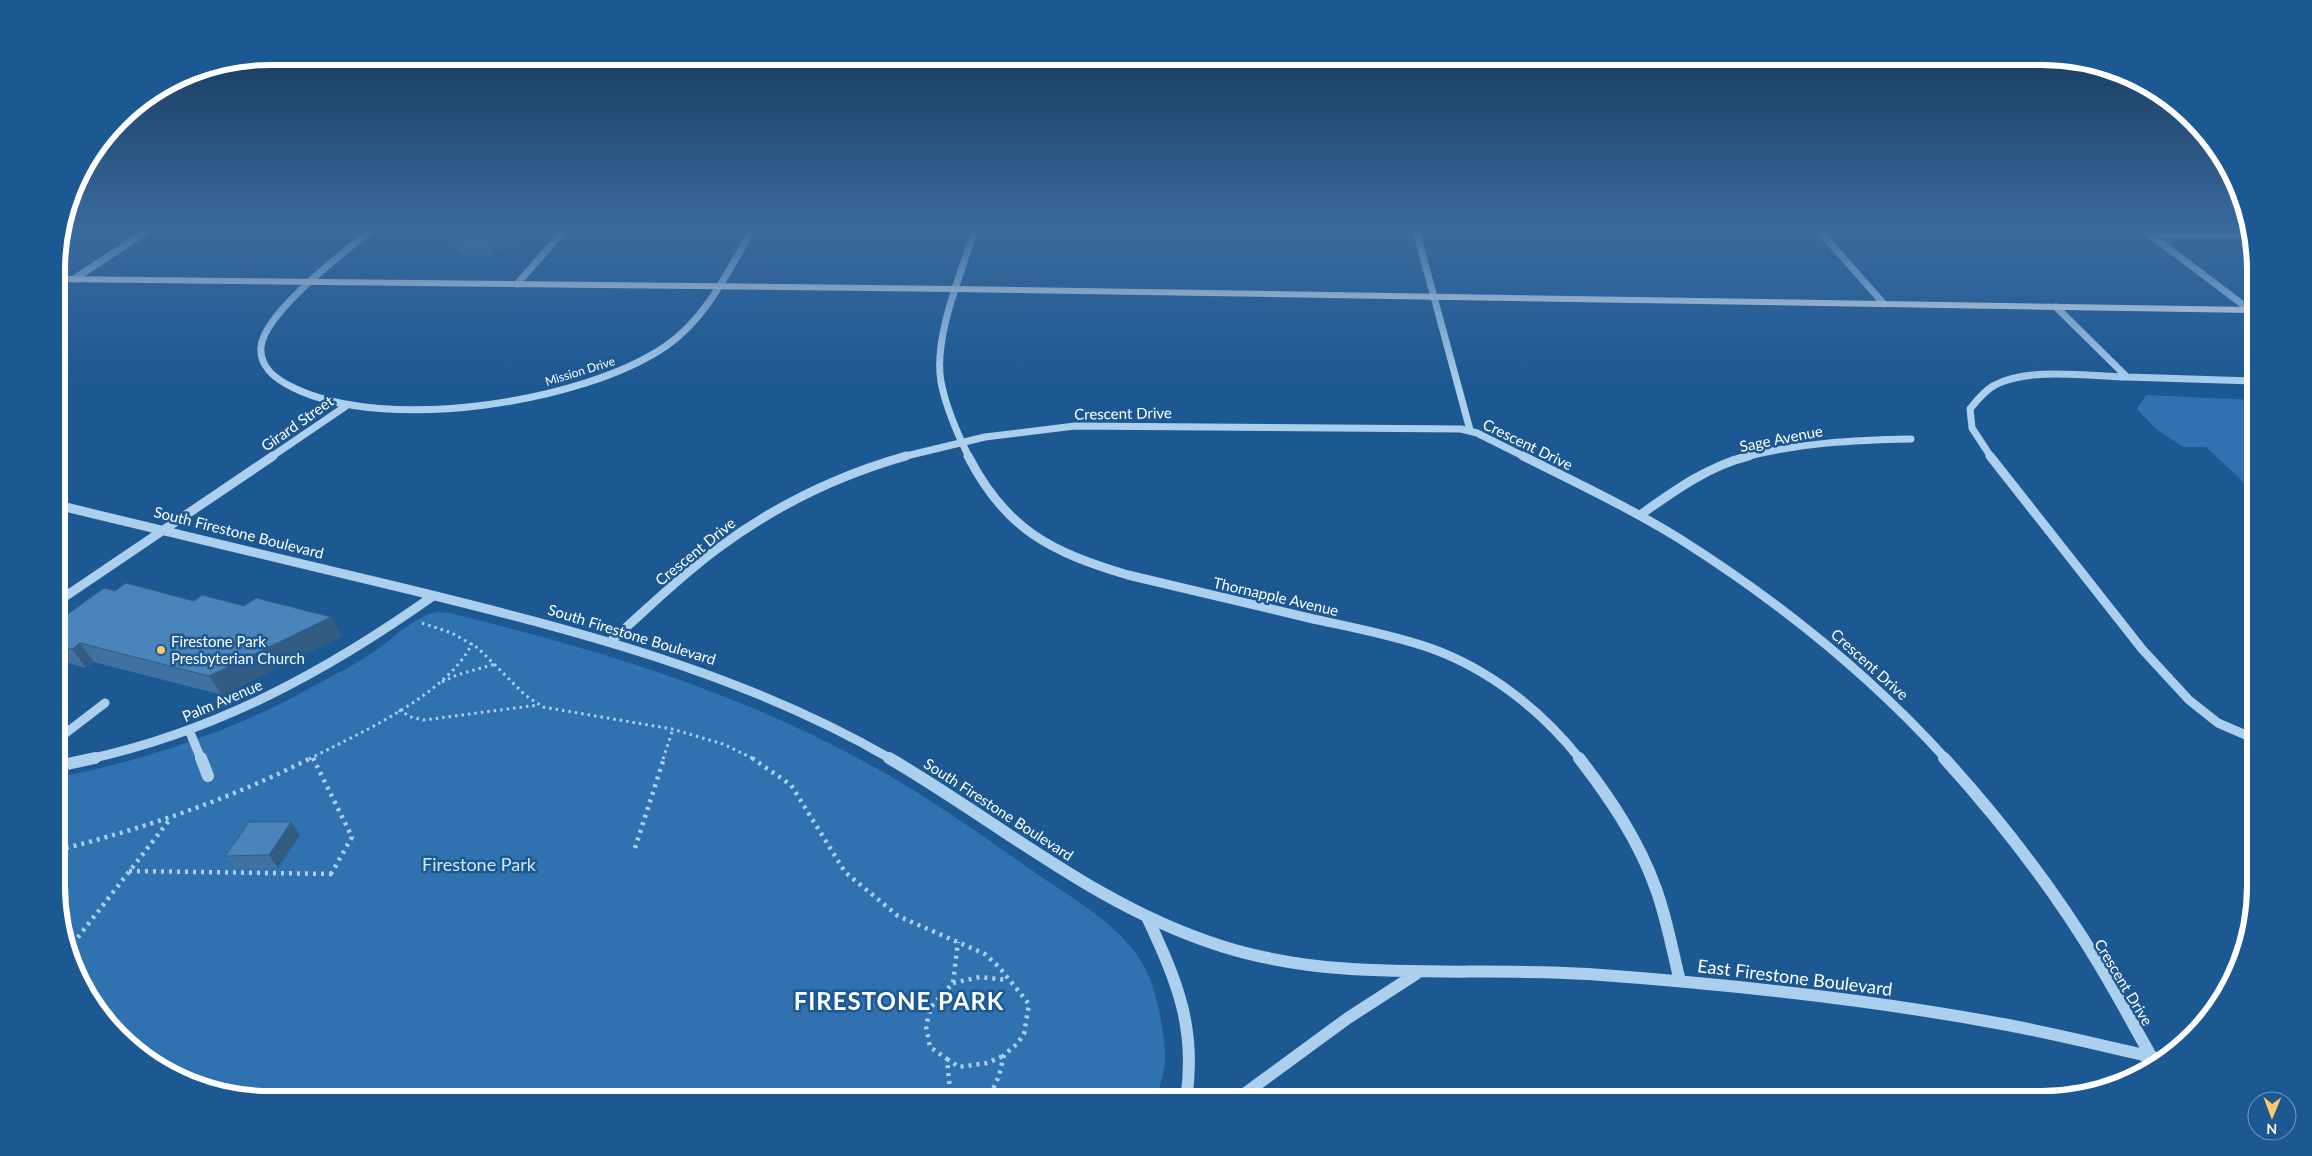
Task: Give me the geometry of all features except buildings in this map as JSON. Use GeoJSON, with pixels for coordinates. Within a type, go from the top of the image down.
{"type":"FeatureCollection","features":[{"type":"Feature","properties":{"kind":"main road"},"geometry":{"type":"LineString","coordinates":[[228,281],[956,289],[2247,310]]}},
{"type":"Feature","properties":{"kind":"street"},"geometry":{"type":"LineString","coordinates":[[517,284],[520,281]]}},
{"type":"Feature","properties":{"kind":"street","name":"Mission Drive"},"geometry":{"type":"LineString","coordinates":[[346,406],[410,409],[493,404],[564,389],[598,379],[633,364],[684,333],[700,314],[720,281]]}},
{"type":"Feature","properties":{"kind":"street","name":"Thornapple Avenue"},"geometry":{"type":"LineString","coordinates":[[959,281],[940,348],[941,381],[947,406],[961,440],[995,501],[1027,532],[1057,550],[1128,575],[1405,640],[1465,663],[1511,692],[1536,712],[1577,755],[1634,842],[1653,880],[1680,981]]}},
{"type":"Feature","properties":{"kind":"street"},"geometry":{"type":"LineString","coordinates":[[1430,281],[1470,430]]}},
{"type":"Feature","properties":{"kind":"street"},"geometry":{"type":"LineString","coordinates":[[1864,281],[1884,304]]}},
{"type":"Feature","properties":{"kind":"street"},"geometry":{"type":"LineString","coordinates":[[2213,281],[2247,306]]}},
{"type":"Feature","properties":{"kind":"street","name":"Girard Street"},"geometry":{"type":"LineString","coordinates":[[311,282],[267,327],[261,340],[264,367],[269,374],[288,387],[346,406]]}},
{"type":"Feature","properties":{"kind":"street"},"geometry":{"type":"LineString","coordinates":[[2056,307],[2127,378]]}},
{"type":"Feature","properties":{"kind":"street"},"geometry":{"type":"LineString","coordinates":[[2247,381],[2034,377],[1998,384],[1982,394],[1970,409],[1972,428],[1995,463],[2142,649],[2189,700],[2218,723],[2247,735]]}},
{"type":"Feature","properties":{"kind":"street","name":"Girard Street"},"geometry":{"type":"LineString","coordinates":[[65,597],[346,406]]}},
{"type":"Feature","properties":{"kind":"street","name":"Crescent Drive"},"geometry":{"type":"LineString","coordinates":[[611,641],[702,560],[748,527],[840,480],[897,459],[961,440],[1042,429],[1123,425],[1470,430],[1640,514],[1709,555],[1754,586],[1844,657],[1892,700],[1966,779],[2038,870],[2120,997],[2151,1056]]}},
{"type":"Feature","properties":{"kind":"street","name":"Sage Avenue"},"geometry":{"type":"LineString","coordinates":[[1640,514],[1692,480],[1746,456],[1819,442],[1911,439]]}},
{"type":"Feature","properties":{"kind":"street","name":"South Firestone Boulevard"},"geometry":{"type":"LineString","coordinates":[[65,507],[611,641],[725,680],[796,710],[871,747],[973,809],[1060,869],[1147,918],[1207,941],[1274,960],[1332,969],[1416,974]]}},
{"type":"Feature","properties":{"kind":"street","name":"Palm Avenue"},"geometry":{"type":"LineString","coordinates":[[65,764],[140,746],[189,730],[270,696],[324,668],[366,643],[433,596]]}},
{"type":"Feature","properties":{"kind":"street"},"geometry":{"type":"LineString","coordinates":[[65,734],[105,703]]}},
{"type":"Feature","properties":{"kind":"street"},"geometry":{"type":"LineString","coordinates":[[189,730],[208,776]]}},
{"type":"Feature","properties":{"kind":"street"},"geometry":{"type":"LineString","coordinates":[[1147,918],[1166,956],[1189,1026],[1190,1080],[1188,1091]]}},
{"type":"Feature","properties":{"kind":"street","name":"East Firestone Boulevard"},"geometry":{"type":"LineString","coordinates":[[1416,974],[1505,970],[1680,981],[1791,992],[1986,1021],[2154,1057]]}},
{"type":"Feature","properties":{"kind":"street"},"geometry":{"type":"LineString","coordinates":[[1248,1091],[1348,1018],[1416,974]]}},
{"type":"Feature","properties":{"kind":"path"},"geometry":{"type":"LineString","coordinates":[[402,618],[448,631],[472,643],[514,685],[539,705]]}},
{"type":"Feature","properties":{"kind":"path"},"geometry":{"type":"LineString","coordinates":[[432,688],[458,666],[470,650],[472,643]]}},
{"type":"Feature","properties":{"kind":"path"},"geometry":{"type":"LineString","coordinates":[[65,848],[171,818],[313,758],[457,675],[495,664]]}},
{"type":"Feature","properties":{"kind":"path"},"geometry":{"type":"LineString","coordinates":[[399,710],[411,717],[424,720],[539,705],[673,729],[720,743],[751,756],[779,774],[791,785],[821,831],[831,853],[845,872],[898,916],[985,954],[999,967],[1007,980],[1029,1004],[1027,1026],[1020,1044],[1004,1055],[987,1063],[959,1068],[930,1047],[926,1026],[931,1007],[953,983],[968,977],[988,976],[1007,980]]}},
{"type":"Feature","properties":{"kind":"path"},"geometry":{"type":"LineString","coordinates":[[635,848],[673,729]]}},
{"type":"Feature","properties":{"kind":"path"},"geometry":{"type":"LineString","coordinates":[[313,758],[352,837],[330,874]]}},
{"type":"Feature","properties":{"kind":"path"},"geometry":{"type":"LineString","coordinates":[[73,943],[171,818]]}},
{"type":"Feature","properties":{"kind":"path"},"geometry":{"type":"LineString","coordinates":[[130,871],[337,874]]}},
{"type":"Feature","properties":{"kind":"path"},"geometry":{"type":"LineString","coordinates":[[953,983],[958,942]]}},
{"type":"Feature","properties":{"kind":"path"},"geometry":{"type":"LineString","coordinates":[[992,1091],[999,1076],[1004,1055]]}},
{"type":"Feature","properties":{"kind":"path"},"geometry":{"type":"LineString","coordinates":[[946,1059],[949,1091]]}},
{"type":"Feature","properties":{"kind":"green space"},"geometry":{"type":"Polygon","coordinates":[[[2146,395],[2247,400],[2247,485],[2206,447],[2183,447],[2156,429],[2137,409],[2146,395]]]}},
{"type":"Feature","properties":{"kind":"green space","name":"Firestone Park"},"geometry":{"type":"Polygon","coordinates":[[[436,612],[450,613],[560,642],[667,675],[772,716],[824,740],[914,791],[1094,912],[1123,938],[1135,952],[1149,977],[1160,1013],[1164,1038],[1165,1064],[1158,1091],[257,1091],[217,1084],[168,1064],[145,1049],[107,1011],[86,977],[76,952],[69,926],[65,899],[65,776],[150,755],[243,721],[272,708],[345,669],[372,653],[410,624],[436,612]]]}},
{"type":"Feature","properties":{"kind":"place","name":"Firestone Park Presbyterian Church"},"geometry":{"type":"Point","coordinates":[161,650]}},
{"type":"Feature","properties":{"kind":"district","name":"FIRESTONE PARK"},"geometry":{"type":"Point","coordinates":[899,1000]}}]}
